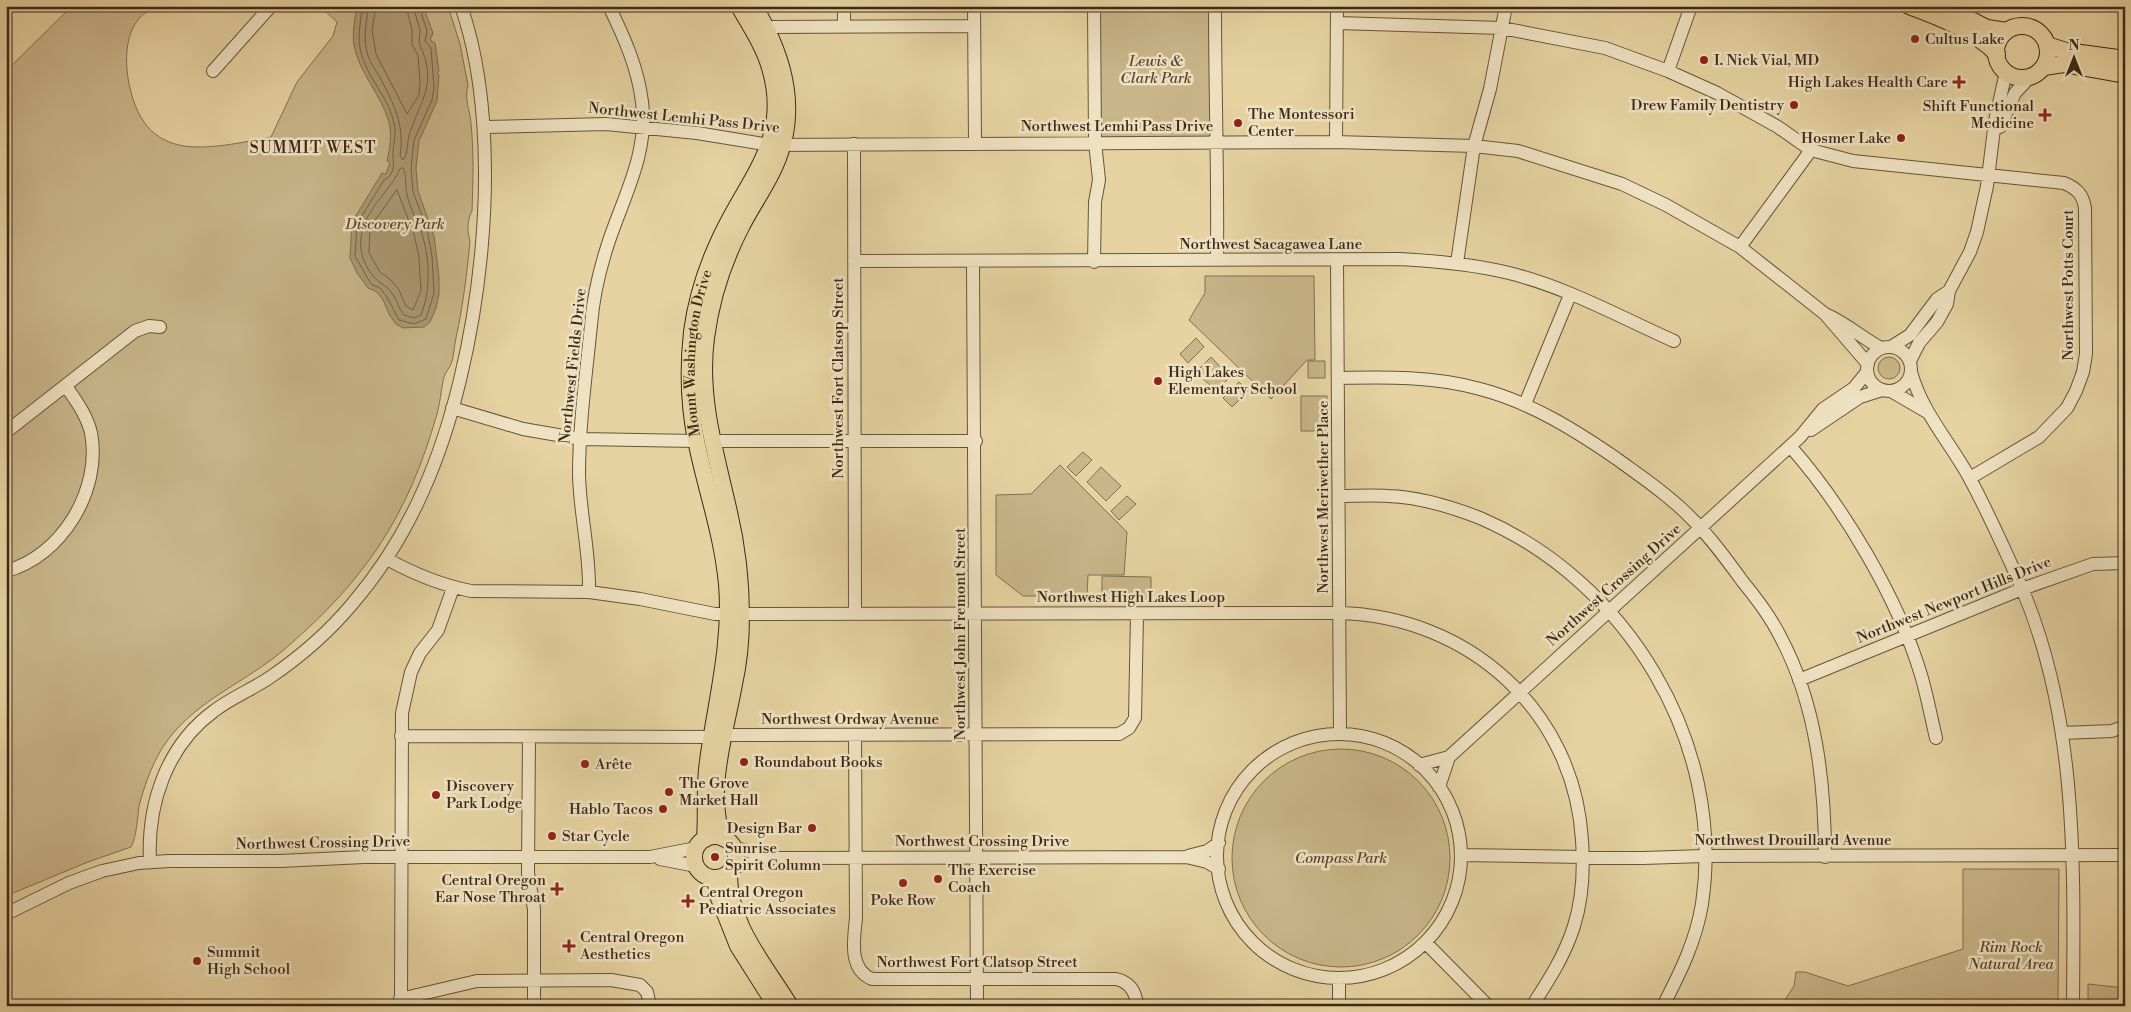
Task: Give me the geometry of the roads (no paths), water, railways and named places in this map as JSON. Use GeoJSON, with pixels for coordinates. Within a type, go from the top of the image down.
{"type":"FeatureCollection","features":[{"type":"Feature","properties":{"kind":"main road","name":"Mount Washington Drive"},"geometry":{"type":"LineString","coordinates":[[701,843],[706,785],[717,736],[738,662],[734,615],[739,579],[730,514],[704,441],[704,369],[710,308],[728,254],[750,209],[772,173],[776,144],[776,110],[770,68],[763,48],[739,6]]}},
{"type":"Feature","properties":{"kind":"main road","name":"Mount Washington Drive"},"geometry":{"type":"LineString","coordinates":[[754,6],[767,27],[781,61],[785,80],[787,105],[776,144]]}},
{"type":"Feature","properties":{"kind":"main road"},"geometry":{"type":"LineString","coordinates":[[1944,6],[1987,28],[2006,31],[2021,27],[2029,28],[2042,36],[2047,45],[2048,57],[2044,67]]}},
{"type":"Feature","properties":{"kind":"main road"},"geometry":{"type":"LineString","coordinates":[[1919,8],[1981,40],[1997,54]]}},
{"type":"Feature","properties":{"kind":"main road"},"geometry":{"type":"LineString","coordinates":[[2006,31],[1998,45],[1997,54],[2002,67],[2013,76],[2029,78],[2044,67],[2064,64],[2125,75]]}},
{"type":"Feature","properties":{"kind":"main road"},"geometry":{"type":"LineString","coordinates":[[2047,45],[2066,51],[2125,59]]}},
{"type":"Feature","properties":{"kind":"main road","name":"Mount Washington Drive"},"geometry":{"type":"LineString","coordinates":[[717,736],[718,821],[729,843]]}},
{"type":"Feature","properties":{"kind":"main road"},"geometry":{"type":"LineString","coordinates":[[732,870],[721,878],[711,878],[702,874],[696,866],[694,857],[701,843],[714,836],[729,843],[737,858],[732,870],[730,892],[741,924],[760,960],[790,1006]]}},
{"type":"Feature","properties":{"kind":"main road"},"geometry":{"type":"LineString","coordinates":[[711,878],[738,946],[776,1006]]}},
{"type":"Feature","properties":{"kind":"street"},"geometry":{"type":"LineString","coordinates":[[213,70],[271,6]]}},
{"type":"Feature","properties":{"kind":"street"},"geometry":{"type":"LineString","coordinates":[[150,862],[150,824],[153,807],[167,768],[183,743],[211,713],[267,679],[332,627],[387,559],[424,489],[452,408],[464,365],[479,265],[484,203],[485,127],[479,72],[470,32],[461,6]]}},
{"type":"Feature","properties":{"kind":"street","name":"Northwest Fields Drive"},"geometry":{"type":"LineString","coordinates":[[589,592],[589,554],[580,502],[581,438],[595,299],[607,247],[635,175],[642,127],[643,104],[639,80],[630,53],[609,6]]}},
{"type":"Feature","properties":{"kind":"street"},"geometry":{"type":"LineString","coordinates":[[844,6],[844,27]]}},
{"type":"Feature","properties":{"kind":"street"},"geometry":{"type":"LineString","coordinates":[[974,6],[975,144]]}},
{"type":"Feature","properties":{"kind":"street"},"geometry":{"type":"LineString","coordinates":[[1094,6],[1095,142],[1099,180],[1095,202],[1094,262]]}},
{"type":"Feature","properties":{"kind":"street"},"geometry":{"type":"LineString","coordinates":[[1215,6],[1215,103],[1218,143],[1217,259]]}},
{"type":"Feature","properties":{"kind":"street"},"geometry":{"type":"LineString","coordinates":[[1336,142],[1337,6]]}},
{"type":"Feature","properties":{"kind":"street"},"geometry":{"type":"LineString","coordinates":[[1457,263],[1474,146],[1490,89],[1506,6]]}},
{"type":"Feature","properties":{"kind":"street"},"geometry":{"type":"LineString","coordinates":[[1668,70],[1691,6]]}},
{"type":"Feature","properties":{"kind":"street"},"geometry":{"type":"LineString","coordinates":[[1337,23],[1502,28],[1605,48],[1668,70],[1717,93],[1778,127],[1811,150],[1740,247]]}},
{"type":"Feature","properties":{"kind":"street"},"geometry":{"type":"LineString","coordinates":[[767,27],[974,26]]}},
{"type":"Feature","properties":{"kind":"street"},"geometry":{"type":"LineString","coordinates":[[1887,390],[1905,385],[1919,343],[1937,322],[1947,304],[1949,292],[1960,273],[1975,238],[1989,176],[1995,122],[2006,72]]}},
{"type":"Feature","properties":{"kind":"street"},"geometry":{"type":"LineString","coordinates":[[1994,144],[2015,93],[2029,78]]}},
{"type":"Feature","properties":{"kind":"street","name":"Northwest Lemhi Pass Drive"},"geometry":{"type":"LineString","coordinates":[[485,127],[578,124],[642,127],[776,144],[1336,142],[1474,146],[1518,151],[1622,184],[1740,247],[1825,314],[1868,368]]}},
{"type":"Feature","properties":{"kind":"street","name":"Northwest Fort Clatsop Street"},"geometry":{"type":"LineString","coordinates":[[854,144],[854,614]]}},
{"type":"Feature","properties":{"kind":"street","name":"Northwest Potts Court"},"geometry":{"type":"LineString","coordinates":[[1811,150],[1853,161],[2064,182],[2080,193],[2085,208],[2086,354],[2083,372],[2076,391],[2067,408],[2053,424],[2022,448],[1970,478]]}},
{"type":"Feature","properties":{"kind":"street","name":"Northwest Sacagawea Lane"},"geometry":{"type":"LineString","coordinates":[[854,261],[1094,262],[1217,259],[1399,259],[1457,263],[1508,273],[1570,295],[1674,341]]}},
{"type":"Feature","properties":{"kind":"street","name":"Northwest Meriwether Place"},"geometry":{"type":"LineString","coordinates":[[1337,260],[1340,734]]}},
{"type":"Feature","properties":{"kind":"street","name":"Northwest John Fremont Street"},"geometry":{"type":"LineString","coordinates":[[973,262],[976,441],[977,1006]]}},
{"type":"Feature","properties":{"kind":"street"},"geometry":{"type":"LineString","coordinates":[[1927,412],[1872,383],[1868,368],[1870,357],[1910,335],[1937,299],[1949,292]]}},
{"type":"Feature","properties":{"kind":"street"},"geometry":{"type":"LineString","coordinates":[[1524,404],[1570,295]]}},
{"type":"Feature","properties":{"kind":"street","name":"Northwest Lemhi Pass Drive"},"geometry":{"type":"LineString","coordinates":[[1825,314],[1842,321],[1863,338],[1886,347]]}},
{"type":"Feature","properties":{"kind":"street"},"geometry":{"type":"LineString","coordinates":[[6,432],[135,331],[148,326],[160,327]]}},
{"type":"Feature","properties":{"kind":"street"},"geometry":{"type":"LineString","coordinates":[[1886,347],[1903,351],[1911,367],[1927,412],[1970,478],[2022,589],[2047,661],[2062,733],[2072,856],[2073,1002]]}},
{"type":"Feature","properties":{"kind":"street","name":"Northwest Crossing Drive"},"geometry":{"type":"LineString","coordinates":[[1800,437],[1823,409],[1854,388],[1868,368]]}},
{"type":"Feature","properties":{"kind":"street"},"geometry":{"type":"LineString","coordinates":[[1339,378],[1426,379],[1478,388],[1524,404],[1602,448],[1656,486],[1700,528],[1764,609],[1781,636],[1799,680],[1809,713],[1818,760],[1825,822],[1825,857]]}},
{"type":"Feature","properties":{"kind":"street"},"geometry":{"type":"LineString","coordinates":[[6,571],[41,556],[70,526],[89,480],[91,434],[86,417],[66,386]]}},
{"type":"Feature","properties":{"kind":"street","name":"Northwest Crossing Drive"},"geometry":{"type":"LineString","coordinates":[[1419,765],[1449,757],[1800,437],[1860,397],[1887,390]]}},
{"type":"Feature","properties":{"kind":"street"},"geometry":{"type":"LineString","coordinates":[[452,408],[523,429],[581,438],[704,441],[976,441]]}},
{"type":"Feature","properties":{"kind":"street"},"geometry":{"type":"LineString","coordinates":[[1790,446],[1827,494],[1858,541],[1887,592],[1920,673],[1936,738]]}},
{"type":"Feature","properties":{"kind":"street"},"geometry":{"type":"LineString","coordinates":[[1339,496],[1389,496],[1433,504],[1479,518],[1521,539],[1566,568],[1610,611],[1651,667],[1681,727],[1699,794],[1703,822],[1702,903],[1695,934],[1685,963],[1663,1006]]}},
{"type":"Feature","properties":{"kind":"street","name":"Northwest High Lakes Loop"},"geometry":{"type":"LineString","coordinates":[[387,559],[453,588],[491,592],[555,590],[589,592],[734,615],[1340,613],[1383,616],[1440,634],[1477,656],[1520,691],[1555,741],[1565,762],[1580,818],[1583,857],[1582,885],[1574,925],[1559,963],[1532,1006]]}},
{"type":"Feature","properties":{"kind":"street","name":"Northwest Newport Hills Drive"},"geometry":{"type":"LineString","coordinates":[[1799,680],[2022,589],[2093,564],[2125,563]]}},
{"type":"Feature","properties":{"kind":"street"},"geometry":{"type":"LineString","coordinates":[[453,588],[438,630],[420,653],[411,672],[404,698],[401,736],[401,1002],[477,981],[627,981],[640,985],[647,992],[650,1006]]}},
{"type":"Feature","properties":{"kind":"street","name":"Northwest Ordway Avenue"},"geometry":{"type":"LineString","coordinates":[[401,736],[1110,736],[1129,728],[1134,721],[1136,708],[1136,614]]}},
{"type":"Feature","properties":{"kind":"street"},"geometry":{"type":"LineString","coordinates":[[2062,733],[2112,731],[2125,726]]}},
{"type":"Feature","properties":{"kind":"street"},"geometry":{"type":"LineString","coordinates":[[1340,734],[1385,743],[1403,752],[1419,765],[1439,787],[1450,805],[1457,822],[1461,855],[1454,894],[1448,908],[1426,943],[1390,967],[1352,978],[1314,976],[1284,966],[1258,949],[1246,937],[1232,914],[1222,888],[1219,869],[1219,843],[1227,810],[1236,793],[1252,771],[1274,754],[1299,742],[1340,734]]}},
{"type":"Feature","properties":{"kind":"street","name":"Northwest Fort Clatsop Street"},"geometry":{"type":"LineString","coordinates":[[854,736],[854,947],[855,961],[860,971],[872,979],[1116,979],[1125,982],[1133,990],[1137,1006]]}},
{"type":"Feature","properties":{"kind":"street"},"geometry":{"type":"LineString","coordinates":[[529,737],[528,873],[534,909],[534,1006]]}},
{"type":"Feature","properties":{"kind":"street","name":"Northwest Crossing Drive"},"geometry":{"type":"LineString","coordinates":[[1439,787],[1449,757]]}},
{"type":"Feature","properties":{"kind":"street","name":"Northwest Crossing Drive"},"geometry":{"type":"LineString","coordinates":[[650,857],[701,843]]}},
{"type":"Feature","properties":{"kind":"street","name":"Northwest Crossing Drive"},"geometry":{"type":"LineString","coordinates":[[729,843],[778,858]]}},
{"type":"Feature","properties":{"kind":"street","name":"Northwest Crossing Drive"},"geometry":{"type":"LineString","coordinates":[[1186,857],[1207,851],[1219,843]]}},
{"type":"Feature","properties":{"kind":"street","name":"Northwest Drouillard Avenue"},"geometry":{"type":"LineString","coordinates":[[1461,855],[1583,857],[2125,855]]}},
{"type":"Feature","properties":{"kind":"street","name":"Northwest Crossing Drive"},"geometry":{"type":"LineString","coordinates":[[6,914],[69,883],[102,871],[150,862],[401,857],[650,857],[696,866]]}},
{"type":"Feature","properties":{"kind":"street","name":"Northwest Crossing Drive"},"geometry":{"type":"LineString","coordinates":[[732,870],[778,858],[1186,857],[1207,862],[1219,869]]}},
{"type":"Feature","properties":{"kind":"street"},"geometry":{"type":"LineString","coordinates":[[1426,943],[1488,1006]]}},
{"type":"Feature","properties":{"kind":"street"},"geometry":{"type":"LineString","coordinates":[[1339,978],[1339,1006]]}},
{"type":"Feature","properties":{"kind":"water"},"geometry":{"type":"Polygon","coordinates":[[[357,6],[423,6],[433,33],[430,40],[435,43],[439,71],[437,73],[439,75],[437,101],[419,141],[416,168],[418,191],[434,236],[439,294],[430,322],[424,327],[403,328],[396,324],[383,300],[377,292],[368,288],[357,273],[350,258],[352,222],[382,173],[386,174],[390,162],[387,161],[390,142],[389,122],[381,102],[360,65],[354,45],[357,6]]]}},
{"type":"Feature","properties":{"kind":"place","name":"Cultus Lake"},"geometry":{"type":"Point","coordinates":[1915,39]}},
{"type":"Feature","properties":{"kind":"place","name":"I. Nick Vial, MD"},"geometry":{"type":"Point","coordinates":[1704,60]}},
{"type":"Feature","properties":{"kind":"place","name":"High Lakes Health Care"},"geometry":{"type":"Point","coordinates":[1959,82]}},
{"type":"Feature","properties":{"kind":"place","name":"Drew Family Dentistry"},"geometry":{"type":"Point","coordinates":[1794,105]}},
{"type":"Feature","properties":{"kind":"place","name":"Shift Functional Medicine"},"geometry":{"type":"Point","coordinates":[2045,115]}},
{"type":"Feature","properties":{"kind":"place","name":"The Montessori Center"},"geometry":{"type":"Point","coordinates":[1238,123]}},
{"type":"Feature","properties":{"kind":"place","name":"Hosmer Lake"},"geometry":{"type":"Point","coordinates":[1901,138]}},
{"type":"Feature","properties":{"kind":"place","name":"High Lakes Elementary School"},"geometry":{"type":"Point","coordinates":[1158,381]}},
{"type":"Feature","properties":{"kind":"place","name":"Roundabout Books"},"geometry":{"type":"Point","coordinates":[744,762]}},
{"type":"Feature","properties":{"kind":"place","name":"Arête"},"geometry":{"type":"Point","coordinates":[585,764]}},
{"type":"Feature","properties":{"kind":"place","name":"The Grove Market Hall"},"geometry":{"type":"Point","coordinates":[669,792]}},
{"type":"Feature","properties":{"kind":"place","name":"Discovery Park Lodge"},"geometry":{"type":"Point","coordinates":[436,795]}},
{"type":"Feature","properties":{"kind":"place","name":"Hablo Tacos"},"geometry":{"type":"Point","coordinates":[663,809]}},
{"type":"Feature","properties":{"kind":"place","name":"Design Bar"},"geometry":{"type":"Point","coordinates":[812,828]}},
{"type":"Feature","properties":{"kind":"place","name":"Star Cycle"},"geometry":{"type":"Point","coordinates":[552,836]}},
{"type":"Feature","properties":{"kind":"place","name":"Sunrise Spirit Column"},"geometry":{"type":"Point","coordinates":[715,857]}},
{"type":"Feature","properties":{"kind":"place","name":"The Exercise Coach"},"geometry":{"type":"Point","coordinates":[938,879]}},
{"type":"Feature","properties":{"kind":"place","name":"Poke Row"},"geometry":{"type":"Point","coordinates":[903,883]}},
{"type":"Feature","properties":{"kind":"place","name":"Central Oregon Ear Nose Throat"},"geometry":{"type":"Point","coordinates":[557,889]}},
{"type":"Feature","properties":{"kind":"place","name":"Central Oregon Pediatric Associates"},"geometry":{"type":"Point","coordinates":[688,901]}},
{"type":"Feature","properties":{"kind":"place","name":"Central Oregon Aesthetics"},"geometry":{"type":"Point","coordinates":[569,946]}},
{"type":"Feature","properties":{"kind":"place","name":"Summit High School"},"geometry":{"type":"Point","coordinates":[197,961]}},
{"type":"Feature","properties":{"kind":"district","name":"SUMMIT WEST"},"geometry":{"type":"Point","coordinates":[313,148]}},
{"type":"Feature","properties":{"kind":"park label","name":"Lewis & Clark Park"},"geometry":{"type":"Point","coordinates":[1156,70]}},
{"type":"Feature","properties":{"kind":"park label","name":"Discovery Park"},"geometry":{"type":"Point","coordinates":[395,224]}},
{"type":"Feature","properties":{"kind":"park label","name":"Compass Park"},"geometry":{"type":"Point","coordinates":[1341,858]}},
{"type":"Feature","properties":{"kind":"park label","name":"Rim Rock Natural Area"},"geometry":{"type":"Point","coordinates":[2011,956]}}]}
